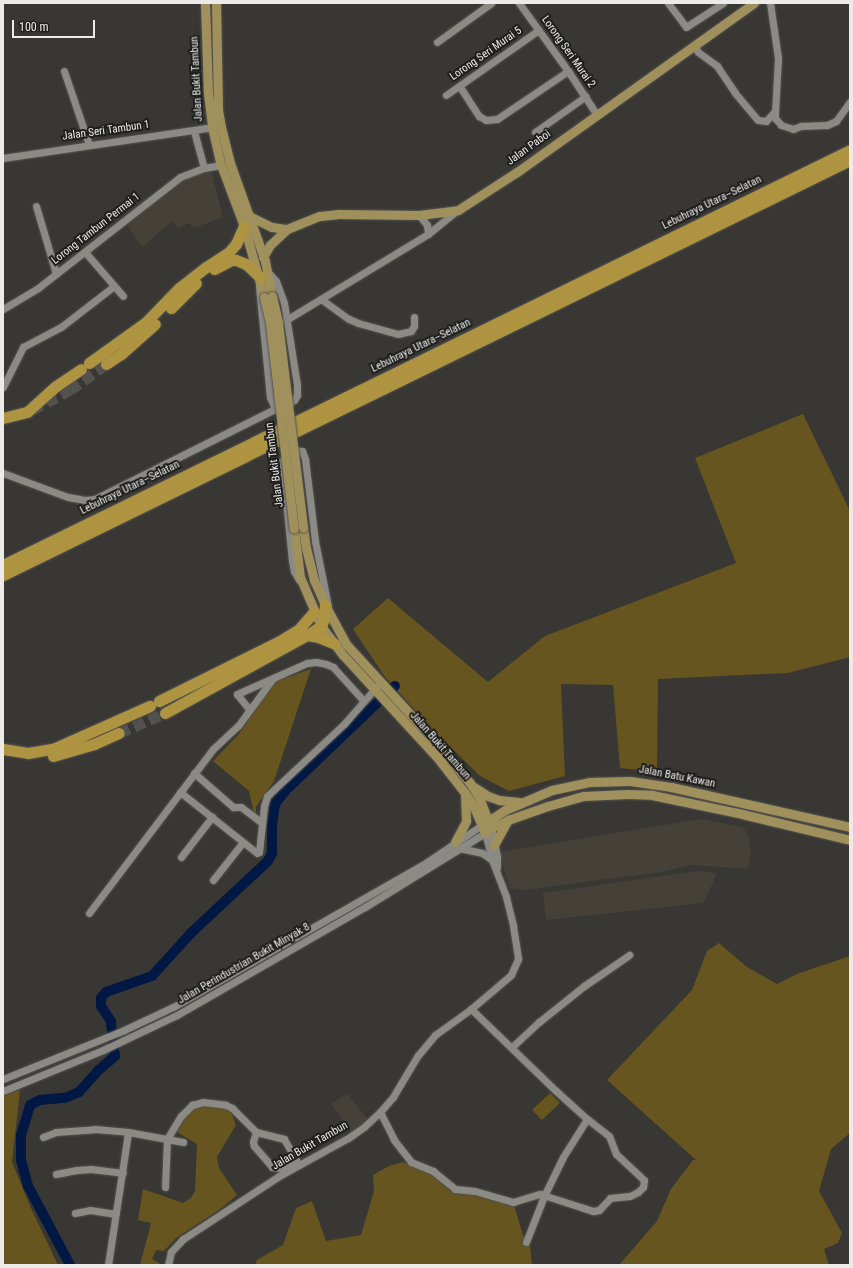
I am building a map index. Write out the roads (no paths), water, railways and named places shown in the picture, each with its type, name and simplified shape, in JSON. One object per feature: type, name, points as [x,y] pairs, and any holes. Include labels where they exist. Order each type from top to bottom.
[{"type":"highway","name":"Lebuhraya Utara–Selatan","points":[[3,565],[850,150]]},
{"type":"highway","name":"Lebuhraya Utara–Selatan","points":[[3,575],[850,160]]},
{"type":"highway","points":[[3,418],[27,412],[56,386],[146,322],[179,288],[206,267],[229,252],[236,244],[244,226]]},
{"type":"highway","points":[[106,364],[137,340],[210,271],[232,260],[236,260],[263,274]]},
{"type":"highway","points":[[3,583],[63,546]]},
{"type":"highway","points":[[165,713],[307,636],[321,626],[327,610]]},
{"type":"highway","points":[[3,749],[28,753],[55,748],[155,703],[280,641],[299,629],[314,612]]},
{"type":"highway","points":[[307,636],[318,637],[335,644]]},
{"type":"highway","points":[[3,756],[20,759],[52,757],[94,744],[119,733]]},
{"type":"main road","name":"Jalan Bukit Tambun","points":[[211,4],[208,92],[212,127],[221,165],[263,274],[268,296],[270,323],[298,528],[299,571],[306,592],[321,626],[335,644],[379,688],[395,698],[446,753],[470,784],[479,797],[486,827]]},
{"type":"main road","name":"Jalan Bukit Tambun","points":[[211,4],[218,110],[230,163],[263,257],[263,274]]},
{"type":"main road","name":"Jalan Paboi","points":[[263,257],[270,245],[287,229],[320,216],[339,214],[419,215],[458,210],[506,179],[694,46],[750,4]]},
{"type":"main road","points":[[249,216],[272,227],[287,229]]},
{"type":"main road","name":"Jalan Bukit Tambun","points":[[298,528],[310,568],[327,610],[346,644],[379,688],[388,705],[436,756],[465,793],[486,827]]},
{"type":"main road","name":"Jalan Batu Kawan","points":[[486,827],[522,802],[568,786],[590,782],[630,781],[678,788],[850,827]]},
{"type":"main road","points":[[470,784],[488,796],[499,800],[522,802]]},
{"type":"main road","points":[[457,845],[466,821],[465,793]]},
{"type":"main road","name":"Jalan Batu Kawan","points":[[486,827],[536,809],[580,797],[628,794],[652,796],[742,814],[850,840]]},
{"type":"main road","points":[[494,845],[508,820]]},
{"type":"street","points":[[437,42],[491,3]]},
{"type":"street","name":"Lorong Seri Murai 2","points":[[519,3],[586,96],[596,115]]},
{"type":"street","points":[[668,3],[686,27],[724,3]]},
{"type":"street","points":[[770,3],[778,58],[775,111],[776,118],[781,125],[793,130],[801,126],[827,125],[836,121],[850,102]]},
{"type":"street","name":"Lorong Seri Murai 5","points":[[446,95],[460,87],[539,30]]},
{"type":"street","points":[[694,46],[698,52],[717,66],[735,93],[758,120],[766,121],[775,111]]},
{"type":"street","points":[[64,71],[89,144]]},
{"type":"street","points":[[460,87],[479,116],[486,120],[497,118],[568,71]]},
{"type":"street","points":[[535,132],[586,96]]},
{"type":"street","name":"Jalan Seri Tambun 1","points":[[3,158],[89,144],[194,131],[212,127]]},
{"type":"street","points":[[194,131],[204,168]]},
{"type":"street","name":"Lorong Tambun Permai 1","points":[[3,309],[38,288],[180,177],[204,168],[221,165]]},
{"type":"street","points":[[36,206],[56,274]]},
{"type":"street","points":[[286,320],[428,234],[458,210]]},
{"type":"street","points":[[419,215],[427,225],[428,234]]},
{"type":"street","points":[[85,252],[123,296]]},
{"type":"street","points":[[3,473],[68,497],[85,500],[95,499],[294,400],[297,395],[297,385],[284,303],[276,280],[263,274],[259,296],[270,397],[274,409]]},
{"type":"street","points":[[3,387],[24,347],[61,327],[114,286]]},
{"type":"street","points":[[321,299],[349,319],[370,327],[398,334],[411,331],[414,326],[414,317]]},
{"type":"street","points":[[306,592],[293,567],[282,460],[286,451],[294,450],[302,452],[305,459],[315,541],[327,610]]},
{"type":"street","points":[[249,709],[237,694],[307,663],[326,664],[332,667],[363,700]]},
{"type":"street","points":[[90,913],[194,773],[213,749],[238,726],[273,678]]},
{"type":"street","points":[[180,792],[257,853],[259,852],[264,806],[267,796],[355,713],[363,700],[379,688]]},
{"type":"street","points":[[194,773],[233,807],[241,807],[262,823]]},
{"type":"street","points":[[181,857],[212,817]]},
{"type":"street","name":"Jalan Perindustrian Bukit Minyak 8","points":[[3,1079],[124,1030],[175,1006],[486,827]]},
{"type":"street","name":"Jalan Bukit Tambun","points":[[486,827],[494,845],[497,857],[497,869]]},
{"type":"street","name":"Jalan Bukit Tambun","points":[[168,1265],[171,1252],[177,1243],[298,1164],[348,1138],[380,1112],[393,1097],[427,1044],[438,1033],[471,1009],[510,975],[518,959],[513,926],[497,869],[492,860],[486,827]]},
{"type":"street","points":[[214,880],[243,842]]},
{"type":"street","points":[[457,845],[482,853],[492,860]]},
{"type":"street","name":"Jalan Perindustrian Bukit Minyak 8","points":[[3,1092],[103,1050],[191,1008],[430,868],[457,845]]},
{"type":"street","points":[[512,1047],[539,1022],[584,986],[629,955]]},
{"type":"street","points":[[380,1112],[394,1140],[411,1162],[433,1171],[455,1189],[476,1191],[513,1202],[540,1194],[593,1211],[599,1210],[610,1198],[632,1196],[643,1186],[644,1182],[642,1176],[623,1162],[616,1154],[609,1136],[587,1119],[471,1009]]},
{"type":"street","points":[[165,1187],[167,1139],[181,1116],[192,1105],[203,1102],[226,1105],[232,1108],[256,1132],[284,1139],[298,1164],[282,1168],[272,1167],[254,1146],[253,1142],[256,1132]]},
{"type":"street","points":[[526,1242],[544,1196],[563,1157],[587,1119]]},
{"type":"street","points":[[43,1137],[56,1132],[95,1129],[128,1132],[183,1142]]},
{"type":"street","points":[[108,1265],[128,1132]]},
{"type":"street","points":[[56,1174],[91,1169],[123,1173]]},
{"type":"street","points":[[75,1213],[90,1210],[116,1214]]},
{"type":"waterway","points":[[70,1265],[28,1186],[21,1159],[21,1135],[30,1105],[40,1100],[65,1098],[79,1092],[100,1069],[115,1056],[111,1021],[101,1006],[101,998],[106,992],[152,976],[191,933],[268,861],[272,853],[272,825],[275,804],[285,791],[395,686]]},
{"type":"tunnel","points":[[32,410],[70,390],[106,364]]},
{"type":"tunnel","points":[[119,733],[165,713]]}]
